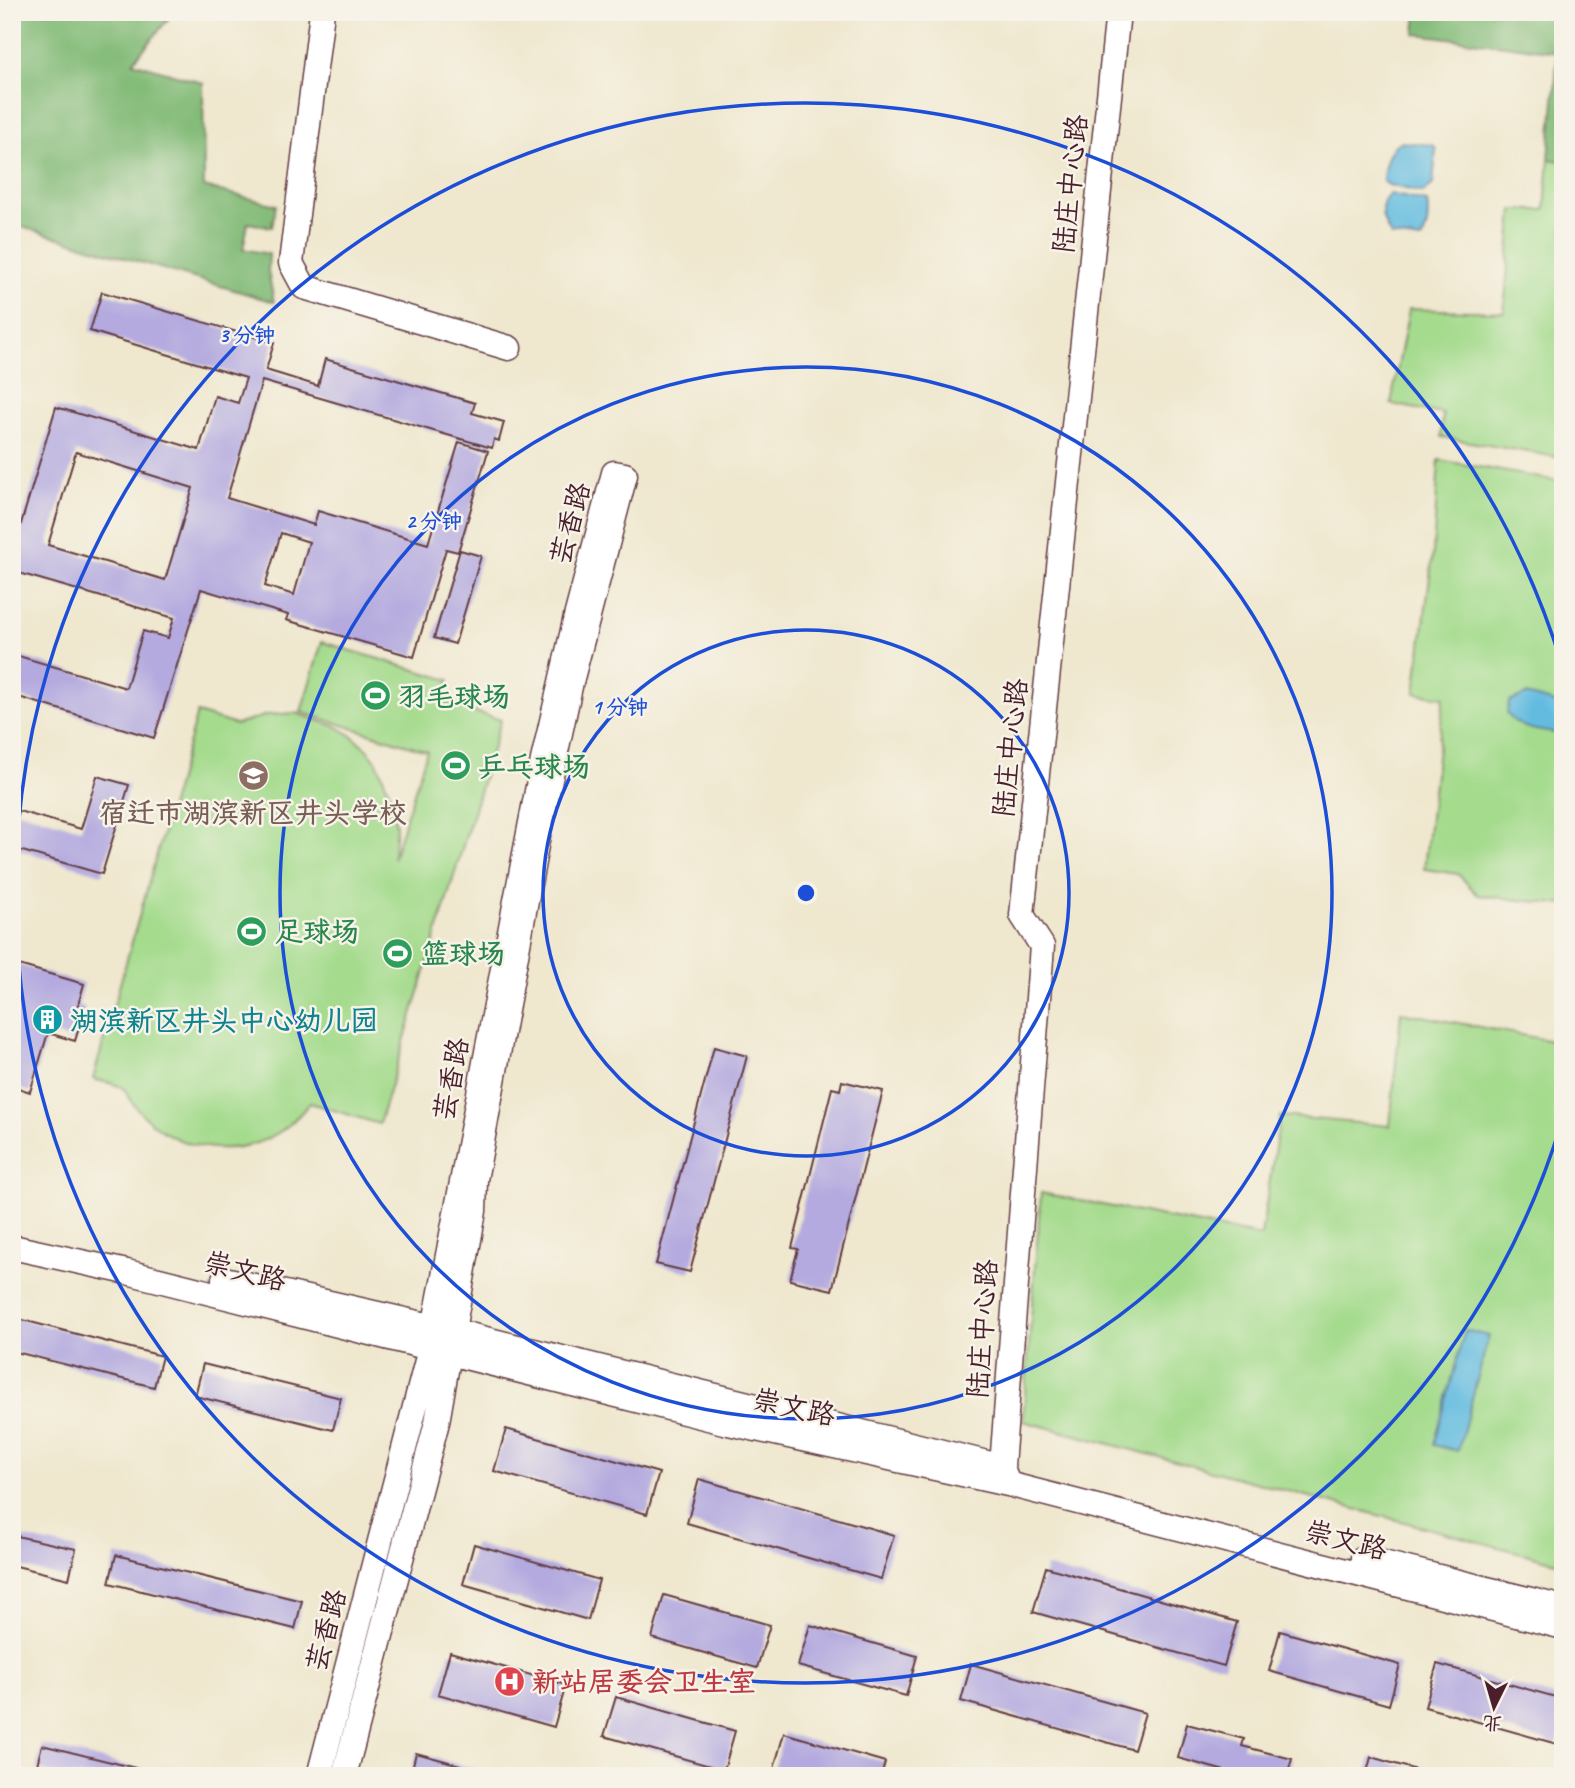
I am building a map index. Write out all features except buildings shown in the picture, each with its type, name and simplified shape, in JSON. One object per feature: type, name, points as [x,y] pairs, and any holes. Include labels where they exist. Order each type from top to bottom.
[{"type":"street","points":[[322,12],[291,263],[304,287],[509,348]]},
{"type":"street","name":"陆庄中心路","points":[[1005,1475],[1042,946],[1022,915],[1118,12]]},
{"type":"street","name":"芸香路","points":[[319,1776],[441,1340],[474,1211],[475,1180],[537,840],[571,682],[625,475],[614,474],[576,617],[543,760],[441,1340],[437,1422],[344,1776]]},
{"type":"street","name":"崇文路","points":[[12,1231],[441,1340],[732,1423],[1005,1475],[1563,1608]]},
{"type":"street","name":"崇文路","points":[[12,1247],[441,1340]]},
{"type":"street","name":"崇文路","points":[[1005,1475],[1563,1627]]},
{"type":"green space","points":[[12,12],[174,12],[133,62],[203,83],[204,187],[276,205],[272,227],[248,223],[243,249],[269,254],[268,271],[274,302],[12,224]]},
{"type":"green space","points":[[1417,12],[1563,12],[1563,161],[1549,159],[1558,52],[1415,34]]},
{"type":"green space","points":[[1549,159],[1563,161],[1563,458],[1441,437],[1443,414],[1391,404],[1409,309],[1504,312],[1513,210],[1545,210]]},
{"type":"green space","points":[[1439,460],[1563,482],[1563,905],[1478,895],[1458,874],[1424,869],[1444,697],[1415,693],[1433,553]]},
{"type":"green space","points":[[322,642],[449,680],[442,702],[501,720],[379,1124],[310,1103],[283,1130],[264,1140],[234,1148],[203,1147],[173,1137],[160,1129],[139,1110],[121,1087],[93,1079],[197,713],[236,725],[267,715],[295,713],[335,726],[351,735],[377,762],[390,794],[396,826],[393,859],[427,751],[301,712]]},
{"type":"green space","points":[[1401,1012],[1563,1043],[1563,1564],[1023,1421],[1041,1193],[1261,1236],[1280,1116],[1390,1126]]},
{"type":"water","points":[[1400,142],[1433,145],[1436,149],[1433,184],[1423,193],[1383,182],[1389,153]]},
{"type":"water","points":[[1390,194],[1427,202],[1427,221],[1421,240],[1391,236],[1383,220],[1382,209]]},
{"type":"water","points":[[1526,695],[1563,705],[1563,734],[1524,727],[1512,719],[1507,713],[1509,702]]},
{"type":"water","points":[[1465,1330],[1489,1336],[1458,1451],[1434,1445]]},
{"type":"place","name":"羽毛球场","points":[[375,696]]},
{"type":"place","name":"乒乓球场","points":[[455,766]]},
{"type":"place","name":"宿迁市湖滨新区井头学校","points":[[253,775]]},
{"type":"place","name":"足球场","points":[[252,931]]},
{"type":"place","name":"篮球场","points":[[398,953]]},
{"type":"place","name":"湖滨新区井头中心幼儿园","points":[[47,1020]]},
{"type":"place","name":"新站居委会卫生室","points":[[509,1681]]}]
